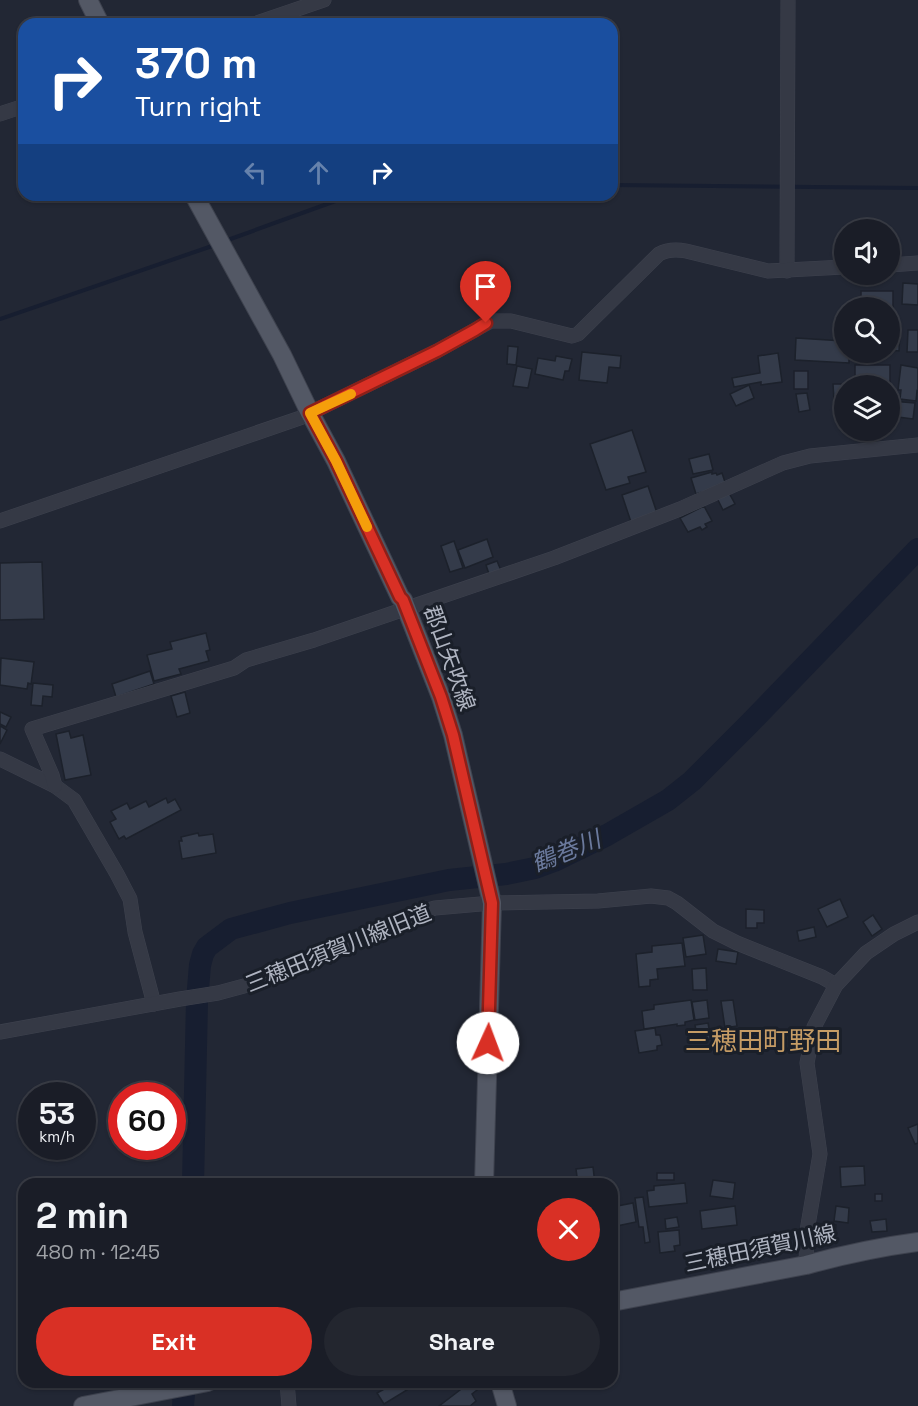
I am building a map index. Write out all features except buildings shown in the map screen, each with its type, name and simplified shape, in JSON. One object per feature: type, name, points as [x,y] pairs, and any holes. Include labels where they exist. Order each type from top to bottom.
[{"type":"main road","points":[[88,0],[97,18]]},
{"type":"main road","name":"郡山矢吹線","points":[[197,201],[282,355],[336,461],[406,609],[441,697],[453,735],[492,903],[484,1178]]},
{"type":"main road","name":"三穂田須賀川線","points":[[618,1301],[918,1242]]},
{"type":"main road","points":[[83,1406],[177,1388]]},
{"type":"main road","points":[[502,1388],[507,1406]]},
{"type":"street","points":[[272,18],[324,0]]},
{"type":"street","points":[[787,271],[788,0]]},
{"type":"street","points":[[0,114],[18,108]]},
{"type":"street","points":[[0,521],[310,413],[437,351],[491,321],[511,321],[572,336],[578,334],[659,254],[665,251],[677,249],[768,271],[834,268]]},
{"type":"street","points":[[900,264],[918,263]]},
{"type":"street","points":[[55,786],[32,729],[234,668],[246,660],[314,640],[554,558],[661,517],[783,463],[810,456],[918,445]]},
{"type":"street","points":[[0,759],[55,786],[74,800],[130,899],[135,932],[154,1004]]},
{"type":"street","name":"三穂田須賀川線旧道","points":[[0,1032],[218,993],[266,980],[402,918],[435,908],[492,903],[598,901],[651,896],[668,898],[713,931],[836,985]]},
{"type":"street","points":[[806,1264],[807,1231],[820,1154],[807,1063],[814,1027],[836,985],[866,953],[894,934],[918,922]]},
{"type":"street","points":[[288,1388],[289,1406]]},
{"type":"waterway","points":[[618,185],[918,188]]},
{"type":"waterway","points":[[225,241],[335,201]]},
{"type":"waterway","points":[[0,319],[215,245]]},
{"type":"waterway","name":"鶴巻川","points":[[193,1178],[197,1001],[200,965],[207,947],[231,929],[290,913],[449,880],[506,874],[535,868],[607,835],[668,800],[692,781],[918,549]]},
{"type":"waterway","name":"鶴巻川","points":[[183,1406],[184,1388]]},
{"type":"slow traffic","points":[[351,394],[310,413],[367,527]]},
{"type":"district","name":"三穂田町野田","points":[[763,1041]]},
{"type":"route","points":[[486,323],[437,351],[310,413],[336,461],[403,600],[441,697],[453,735],[492,903],[488,1043]]}]
